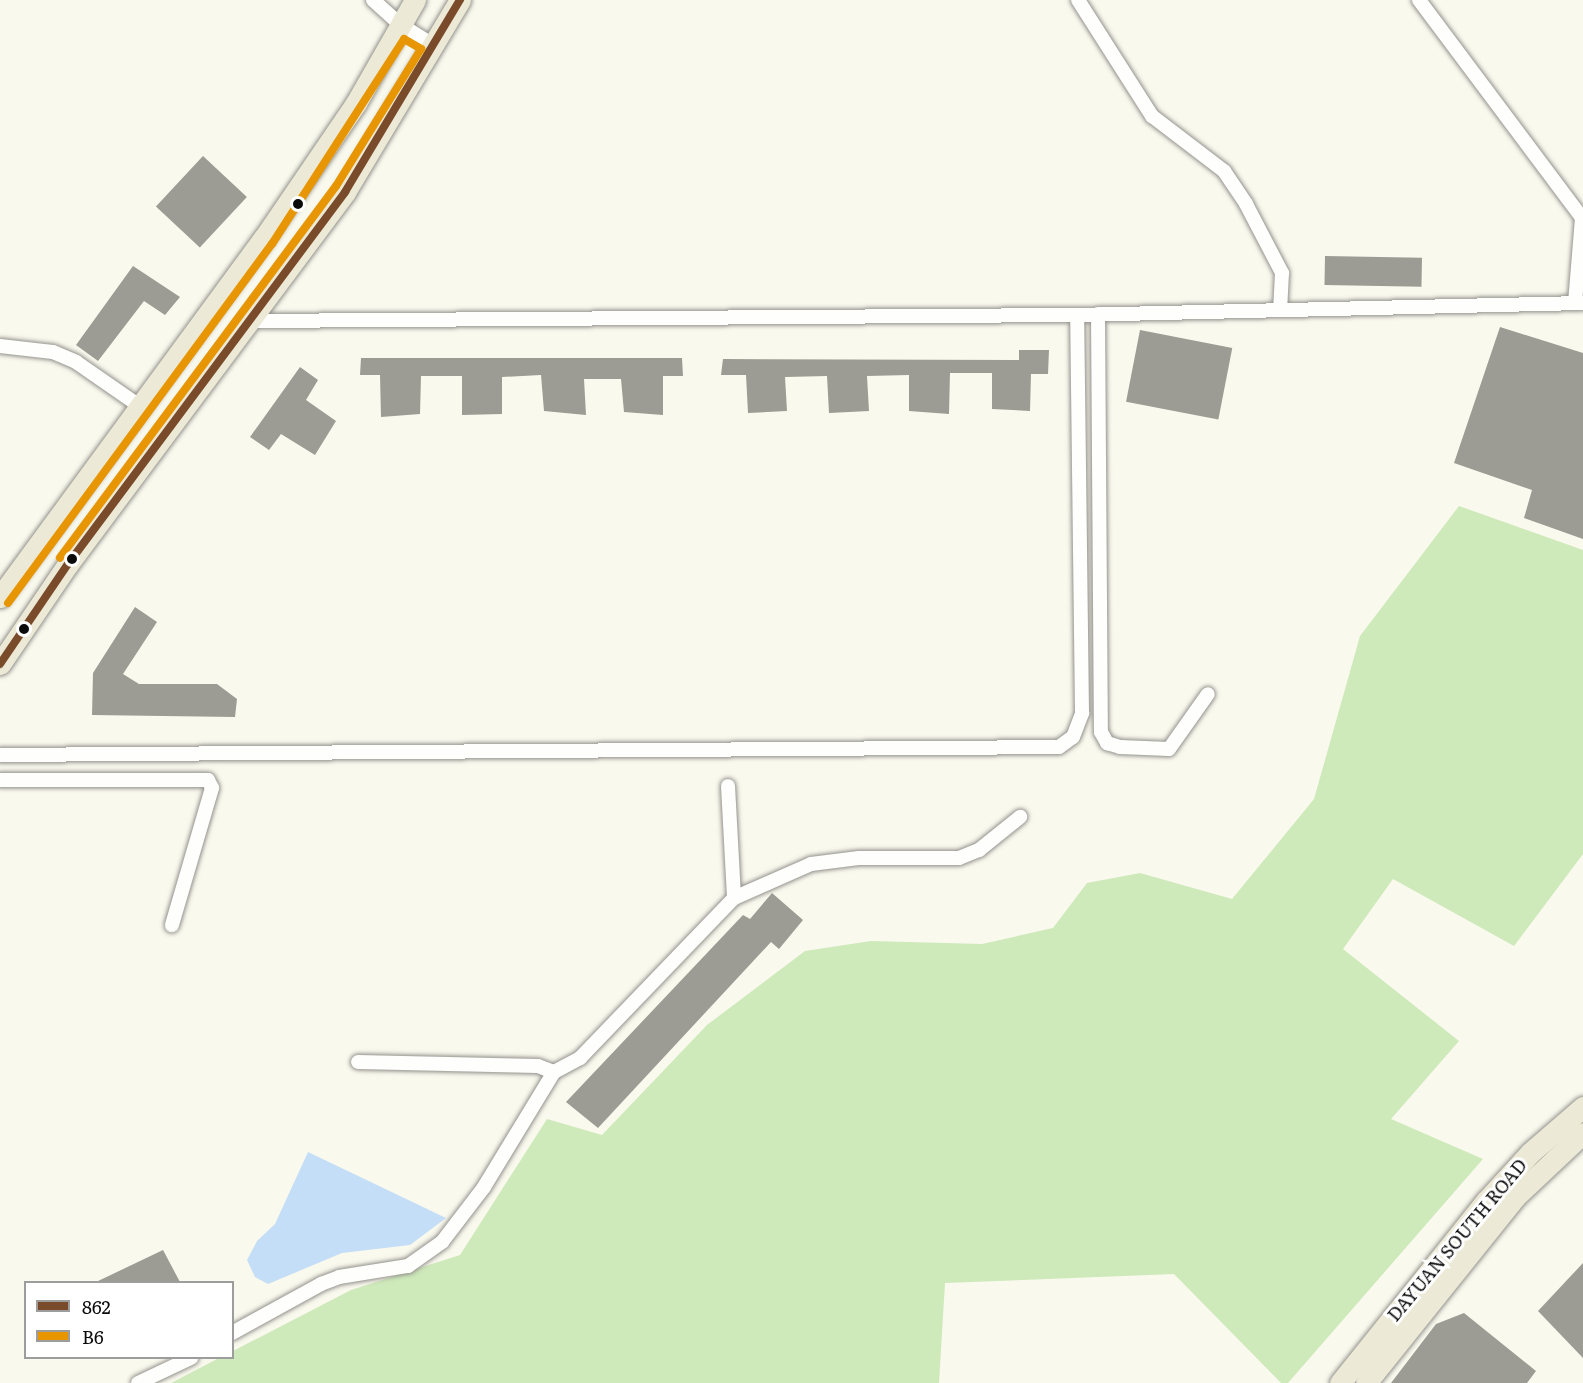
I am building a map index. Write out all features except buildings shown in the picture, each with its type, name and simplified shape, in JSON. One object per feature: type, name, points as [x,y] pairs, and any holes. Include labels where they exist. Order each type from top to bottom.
[{"type":"main road","points":[[0,597],[141,407],[318,160],[415,0]]},
{"type":"main road","points":[[0,664],[68,564],[252,321],[356,176],[435,46],[460,0]]},
{"type":"main road","name":"DAYUAN SOUTH ROAD","points":[[1340,1383],[1493,1192],[1583,1107]]},
{"type":"main road","name":"DAYUAN SOUTH ROAD","points":[[1366,1383],[1515,1197],[1583,1133]]},
{"type":"street","points":[[373,0],[401,25],[435,46]]},
{"type":"street","points":[[1078,0],[1152,116],[1224,171],[1246,204],[1282,273],[1280,309]]},
{"type":"street","points":[[252,321],[1077,315],[1579,303],[1582,218],[1419,0]]},
{"type":"street","points":[[1098,314],[1101,732],[1107,743],[1120,747],[1169,749],[1208,694]]},
{"type":"street","points":[[0,755],[1059,747],[1073,736],[1082,713],[1077,315]]},
{"type":"street","points":[[0,346],[54,352],[76,362],[141,407]]},
{"type":"street","points":[[0,780],[208,780],[212,788],[172,925]]},
{"type":"street","points":[[728,786],[734,898]]},
{"type":"street","points":[[234,1332],[330,1280],[408,1266],[442,1242],[484,1187],[554,1072],[579,1058],[734,898],[811,864],[859,858],[959,858],[979,850],[1020,817]]},
{"type":"street","points":[[358,1062],[538,1066],[554,1072]]},
{"type":"street","points":[[138,1383],[189,1359]]},
{"type":"green space","points":[[1459,506],[1583,550],[1583,854],[1514,946],[1393,879],[1343,949],[1459,1041],[1391,1119],[1483,1159],[1288,1383],[1281,1383],[1174,1274],[945,1283],[939,1383],[171,1383],[217,1359],[234,1359],[234,1350],[351,1290],[460,1255],[547,1119],[602,1135],[707,1025],[805,951],[871,941],[982,944],[1053,928],[1087,883],[1140,873],[1232,899],[1314,799],[1360,636]]},
{"type":"water","points":[[308,1152],[446,1218],[410,1245],[342,1253],[268,1284],[255,1277],[247,1260],[257,1241],[275,1224]]},
{"type":"transit line","name":"862","points":[[0,664],[68,564],[345,192],[460,0]]},
{"type":"transit line","name":"B6","points":[[8,603],[272,244],[404,39],[421,49],[336,186],[60,558]]}]
